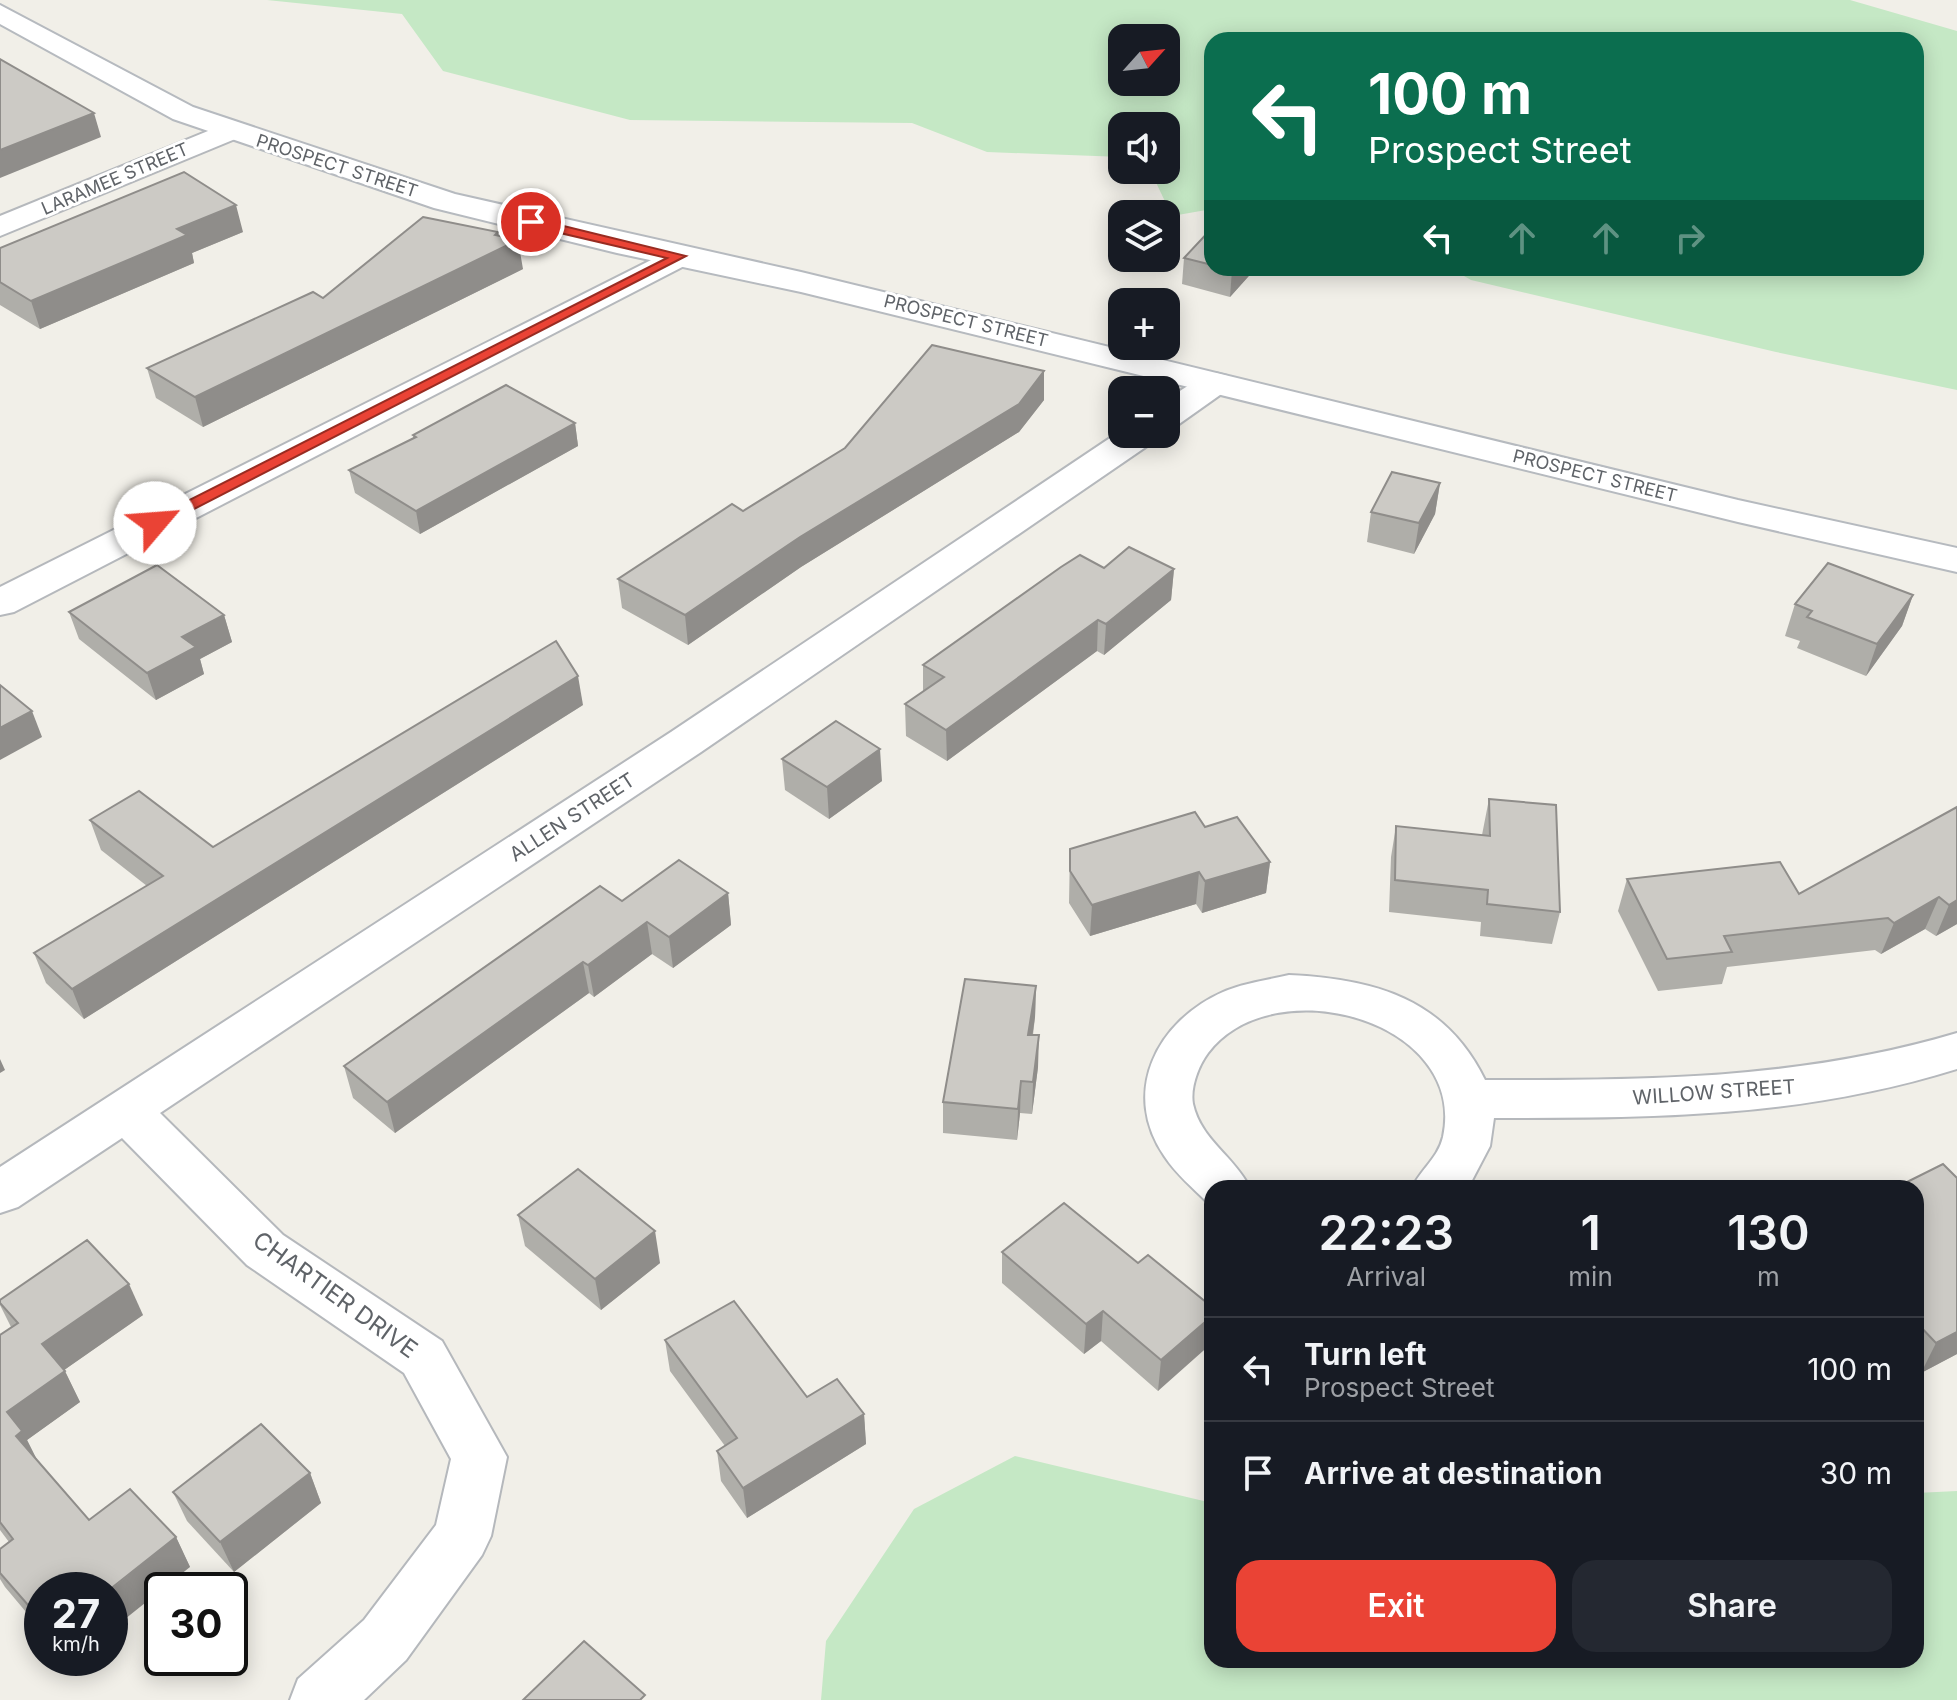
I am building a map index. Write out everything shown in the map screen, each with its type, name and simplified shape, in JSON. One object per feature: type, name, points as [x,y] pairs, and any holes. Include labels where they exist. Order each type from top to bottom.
[{"type":"street","name":"PROSPECT STREET","points":[[0,13],[171,107],[230,131],[445,201],[816,285],[1738,511],[1957,560]]},
{"type":"street","name":"LARAMEE STREET","points":[[0,227],[230,131]]},
{"type":"street","points":[[0,603],[679,256]]},
{"type":"street","points":[[1180,407],[1215,383]]},
{"type":"street","name":"ALLEN STREET","points":[[0,1193],[686,742],[1119,448]]},
{"type":"street","points":[[1217,1180],[1185,1147],[1169,1103],[1170,1080],[1182,1049],[1204,1022],[1248,999],[1274,993],[1330,992],[1384,1007],[1430,1037],[1448,1056],[1467,1099],[1470,1122],[1467,1145],[1444,1180]]},
{"type":"street","name":"WILLOW STREET","points":[[1467,1099],[1675,1097],[1766,1092],[1853,1079],[1957,1051]]},
{"type":"street","name":"CHARTIER DRIVE","points":[[126,1110],[265,1250],[423,1357],[479,1457],[462,1536],[385,1640],[320,1700]]},
{"type":"green space","points":[[267,0],[1850,0],[1957,31],[1957,390],[1776,352],[1464,276],[1924,276],[1924,32],[1204,32],[1204,210],[1180,215],[1180,200],[1164,200],[1157,184],[1180,184],[1180,112],[1108,112],[1108,156],[987,152],[912,123],[630,120],[443,71],[402,14]]},
{"type":"green space","points":[[1015,1456],[1204,1501],[1204,1668],[1924,1668],[1924,1493],[1957,1491],[1957,1700],[821,1700],[826,1641],[914,1509]]},
{"type":"building","points":[[0,59],[94,113],[0,150]]},
{"type":"building","points":[[184,172],[236,205],[177,229],[187,235],[31,301],[0,282],[0,248]]},
{"type":"building","points":[[423,217],[498,232],[495,235],[518,240],[195,397],[147,368],[313,292],[323,298]]},
{"type":"building","points":[[1204,237],[1204,263],[1184,258]]},
{"type":"building","points":[[932,345],[1044,371],[1019,404],[800,537],[685,615],[618,579],[732,504],[743,511],[845,448]]},
{"type":"building","points":[[506,385],[575,423],[416,511],[349,470],[416,437],[413,435]]},
{"type":"building","points":[[1392,472],[1440,483],[1419,523],[1371,512]]},
{"type":"building","points":[[1129,547],[1174,569],[1106,624],[1098,620],[946,730],[905,704],[944,677],[923,665],[1061,567],[1080,555],[1104,568]]},
{"type":"building","points":[[1828,563],[1913,595],[1877,644],[1807,617],[1812,611],[1795,604]]},
{"type":"building","points":[[157,565],[224,615],[182,637],[196,647],[147,673],[69,612]]},
{"type":"building","points":[[556,641],[578,676],[72,989],[34,953],[163,876],[90,820],[139,791],[213,847]]},
{"type":"building","points":[[0,685],[32,711],[0,728]]},
{"type":"building","points":[[836,721],[880,749],[827,787],[782,759]]},
{"type":"building","points":[[1489,799],[1556,805],[1560,912],[1487,904],[1488,890],[1395,880],[1396,826],[1490,836]]},
{"type":"building","points":[[1957,807],[1957,900],[1949,905],[1939,897],[1894,923],[1888,918],[1724,936],[1732,952],[1667,959],[1627,879],[1780,862],[1799,894]]},
{"type":"building","points":[[1195,812],[1205,827],[1237,817],[1270,862],[1205,881],[1199,872],[1092,905],[1070,871],[1070,849]]},
{"type":"building","points":[[679,860],[728,893],[669,937],[647,922],[588,965],[583,962],[387,1102],[344,1066],[600,886],[622,901]]},
{"type":"building","points":[[965,979],[1036,986],[1028,1035],[1039,1035],[1033,1082],[1021,1081],[1018,1109],[943,1102]]},
{"type":"building","points":[[1943,1164],[1957,1178],[1957,1332],[1936,1343],[1924,1330],[1924,1180],[1911,1180]]},
{"type":"building","points":[[578,1169],[655,1231],[595,1279],[518,1215]]},
{"type":"building","points":[[1064,1203],[1138,1263],[1148,1255],[1204,1300],[1204,1323],[1161,1360],[1103,1311],[1086,1324],[1002,1252]]},
{"type":"building","points":[[87,1240],[129,1284],[42,1344],[65,1371],[7,1412],[22,1431],[16,1436],[89,1520],[130,1489],[176,1537],[128,1575],[128,1572],[24,1572],[24,1600],[0,1573],[0,1549],[13,1539],[0,1522],[0,1335],[18,1323],[0,1300]]},
{"type":"building","points":[[734,1301],[807,1397],[837,1379],[864,1414],[743,1488],[717,1451],[737,1438],[665,1340]]},
{"type":"building","points":[[261,1424],[310,1473],[220,1542],[173,1492]]},
{"type":"building","points":[[584,1641],[645,1695],[640,1700],[523,1700]]},
{"type":"route","points":[[155,523],[679,256],[531,222]]}]
